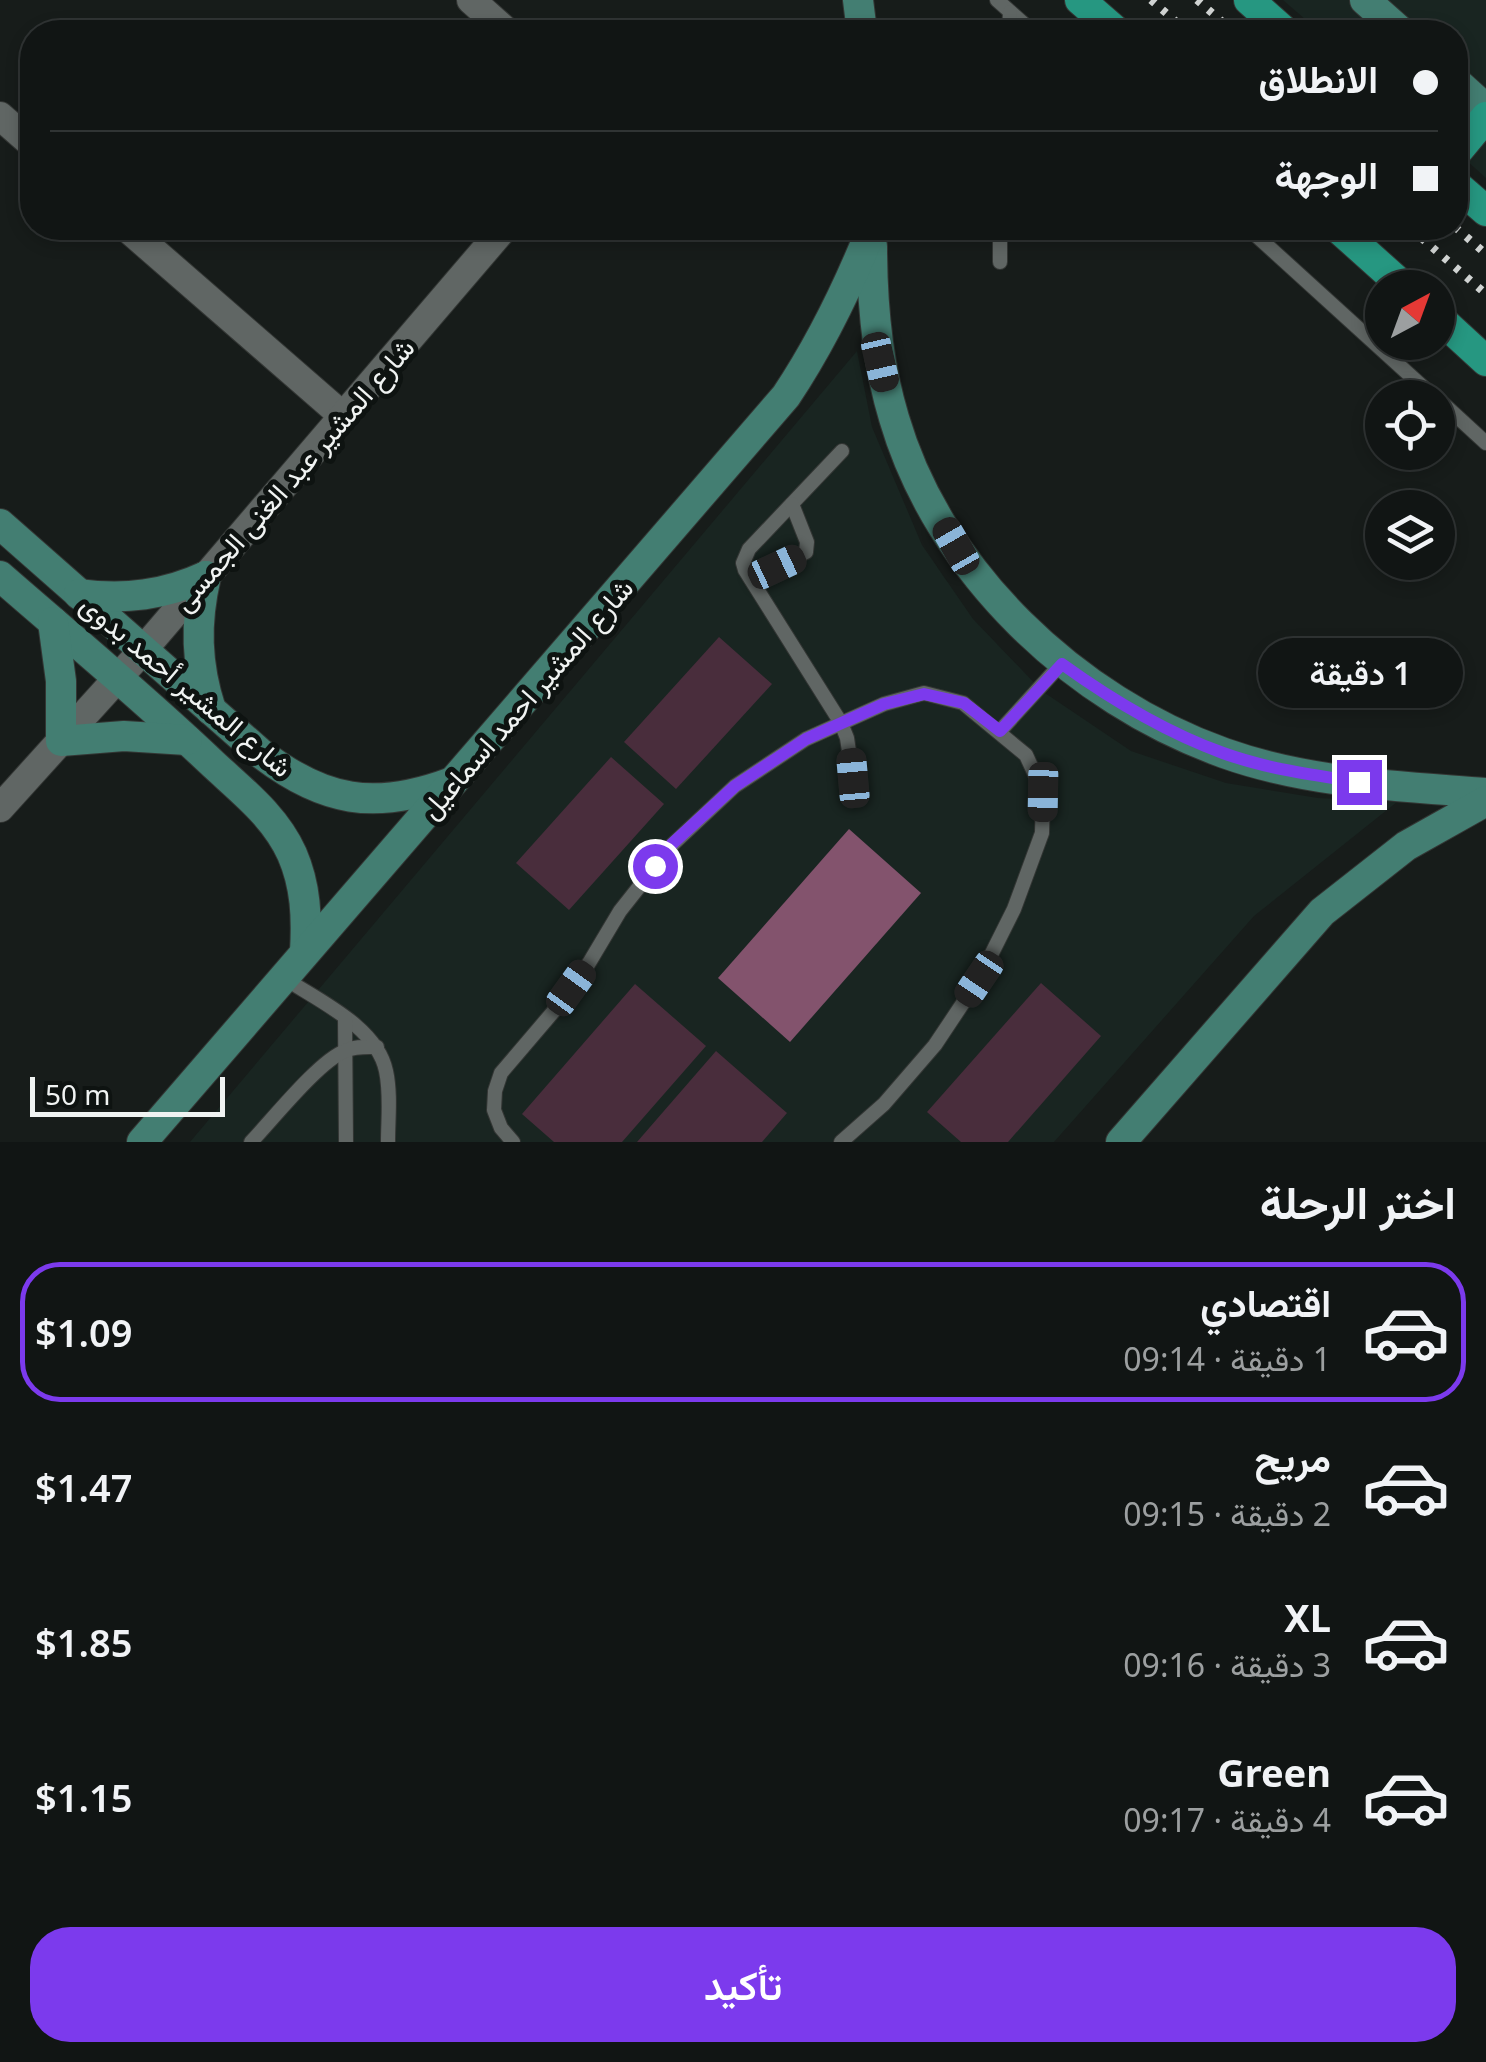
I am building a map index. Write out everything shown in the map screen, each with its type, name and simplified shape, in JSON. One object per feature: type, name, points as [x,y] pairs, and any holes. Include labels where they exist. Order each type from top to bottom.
[{"type":"main road","points":[[1080,0],[1103,20]]},
{"type":"main road","points":[[1248,0],[1270,20]]},
{"type":"main road","points":[[1365,0],[1388,20]]},
{"type":"main road","points":[[1468,138],[1486,117]]},
{"type":"main road","name":"شارع المشير احمد اسماعيل","points":[[142,1142],[751,438],[794,383],[833,319],[867,240]]},
{"type":"main road","points":[[872,240],[872,288],[880,362],[894,420],[920,486],[956,546],[998,601],[1062,664],[1161,727],[1224,754],[1291,772],[1409,788],[1486,793]]},
{"type":"main road","points":[[1352,240],[1386,270]]},
{"type":"main road","points":[[833,319],[844,312],[856,312],[868,317],[875,326]]},
{"type":"main road","points":[[1455,332],[1486,360]]},
{"type":"main road","name":"شارع المشير أحمد بدوى","points":[[0,524],[287,774],[318,789],[352,798],[388,799],[422,794],[454,781]]},
{"type":"main road","name":"شارع المشير أحمد بدوى","points":[[0,576],[187,740],[276,826],[292,855],[302,886],[307,919],[305,952]]},
{"type":"main road","points":[[79,594],[101,597],[166,592],[206,576]]},
{"type":"main road","points":[[206,576],[199,609],[198,644],[202,678],[212,710]]},
{"type":"main road","points":[[52,622],[61,681],[60,742],[124,736],[187,740]]},
{"type":"main road","points":[[1406,846],[1420,815],[1418,800],[1409,788]]},
{"type":"main road","points":[[1121,1142],[1322,912],[1406,846],[1486,801]]},
{"type":"street","points":[[470,0],[493,20]]},
{"type":"street","points":[[0,116],[20,134]]},
{"type":"street","points":[[141,240],[344,416]]},
{"type":"street","name":"شارع المشير عبد الغنى الجمسى","points":[[0,808],[142,650],[494,240]]},
{"type":"lane","points":[[996,0],[1019,20]]},
{"type":"lane","points":[[1010,12],[1010,20]]},
{"type":"lane","points":[[1000,240],[1000,262]]},
{"type":"lane","points":[[1261,240],[1416,380]]},
{"type":"lane","points":[[1455,415],[1486,444]]},
{"type":"lane","points":[[842,450],[745,556],[743,563],[841,723],[853,778]]},
{"type":"lane","points":[[751,579],[806,552],[807,542],[792,504]]},
{"type":"lane","points":[[1000,731],[1062,664]]},
{"type":"lane","points":[[513,1142],[494,1110],[494,1091],[500,1073],[553,1012],[589,963],[620,910],[672,844],[735,786],[806,739],[884,704],[924,694],[964,703],[1026,755],[1043,792],[1042,833],[1014,908],[979,979],[935,1045],[884,1104],[842,1142]]},
{"type":"lane","points":[[283,978],[363,1030],[377,1048],[386,1068],[388,1142]]},
{"type":"lane","points":[[345,1018],[346,1142]]},
{"type":"lane","points":[[252,1142],[328,1061],[346,1050],[377,1048]]},
{"type":"shaded area","points":[[1283,0],[1486,0],[1486,178],[1468,162],[1468,20],[1306,20]]},
{"type":"shaded area","points":[[857,351],[872,427],[922,545],[973,619],[1042,691],[1131,751],[1226,783],[1318,798],[1397,802],[1254,916],[1054,1142],[190,1142]]},
{"type":"shaded area","points":[[719,637],[772,684],[676,789],[624,742]]},
{"type":"shaded area","points":[[611,757],[664,804],[569,910],[516,863]]},
{"type":"shaded area","points":[[849,829],[921,893],[790,1042],[718,978]]},
{"type":"shaded area","points":[[1041,983],[1101,1036],[1008,1142],[961,1142],[927,1112]]},
{"type":"shaded area","points":[[635,984],[706,1046],[622,1142],[554,1142],[522,1114]]},
{"type":"shaded area","points":[[716,1051],[787,1113],[762,1142],[637,1142]]},
{"type":"railway","points":[[1151,0],[1174,20]]},
{"type":"railway","points":[[1197,0],[1220,20]]},
{"type":"railway","points":[[1468,238],[1486,254]]},
{"type":"railway","points":[[1424,240],[1486,294]]},
{"type":"route","points":[[655,866],[672,844],[735,786],[806,739],[884,704],[924,694],[964,703],[1000,731],[1062,664],[1161,727],[1224,754],[1291,772],[1359,782]]}]
